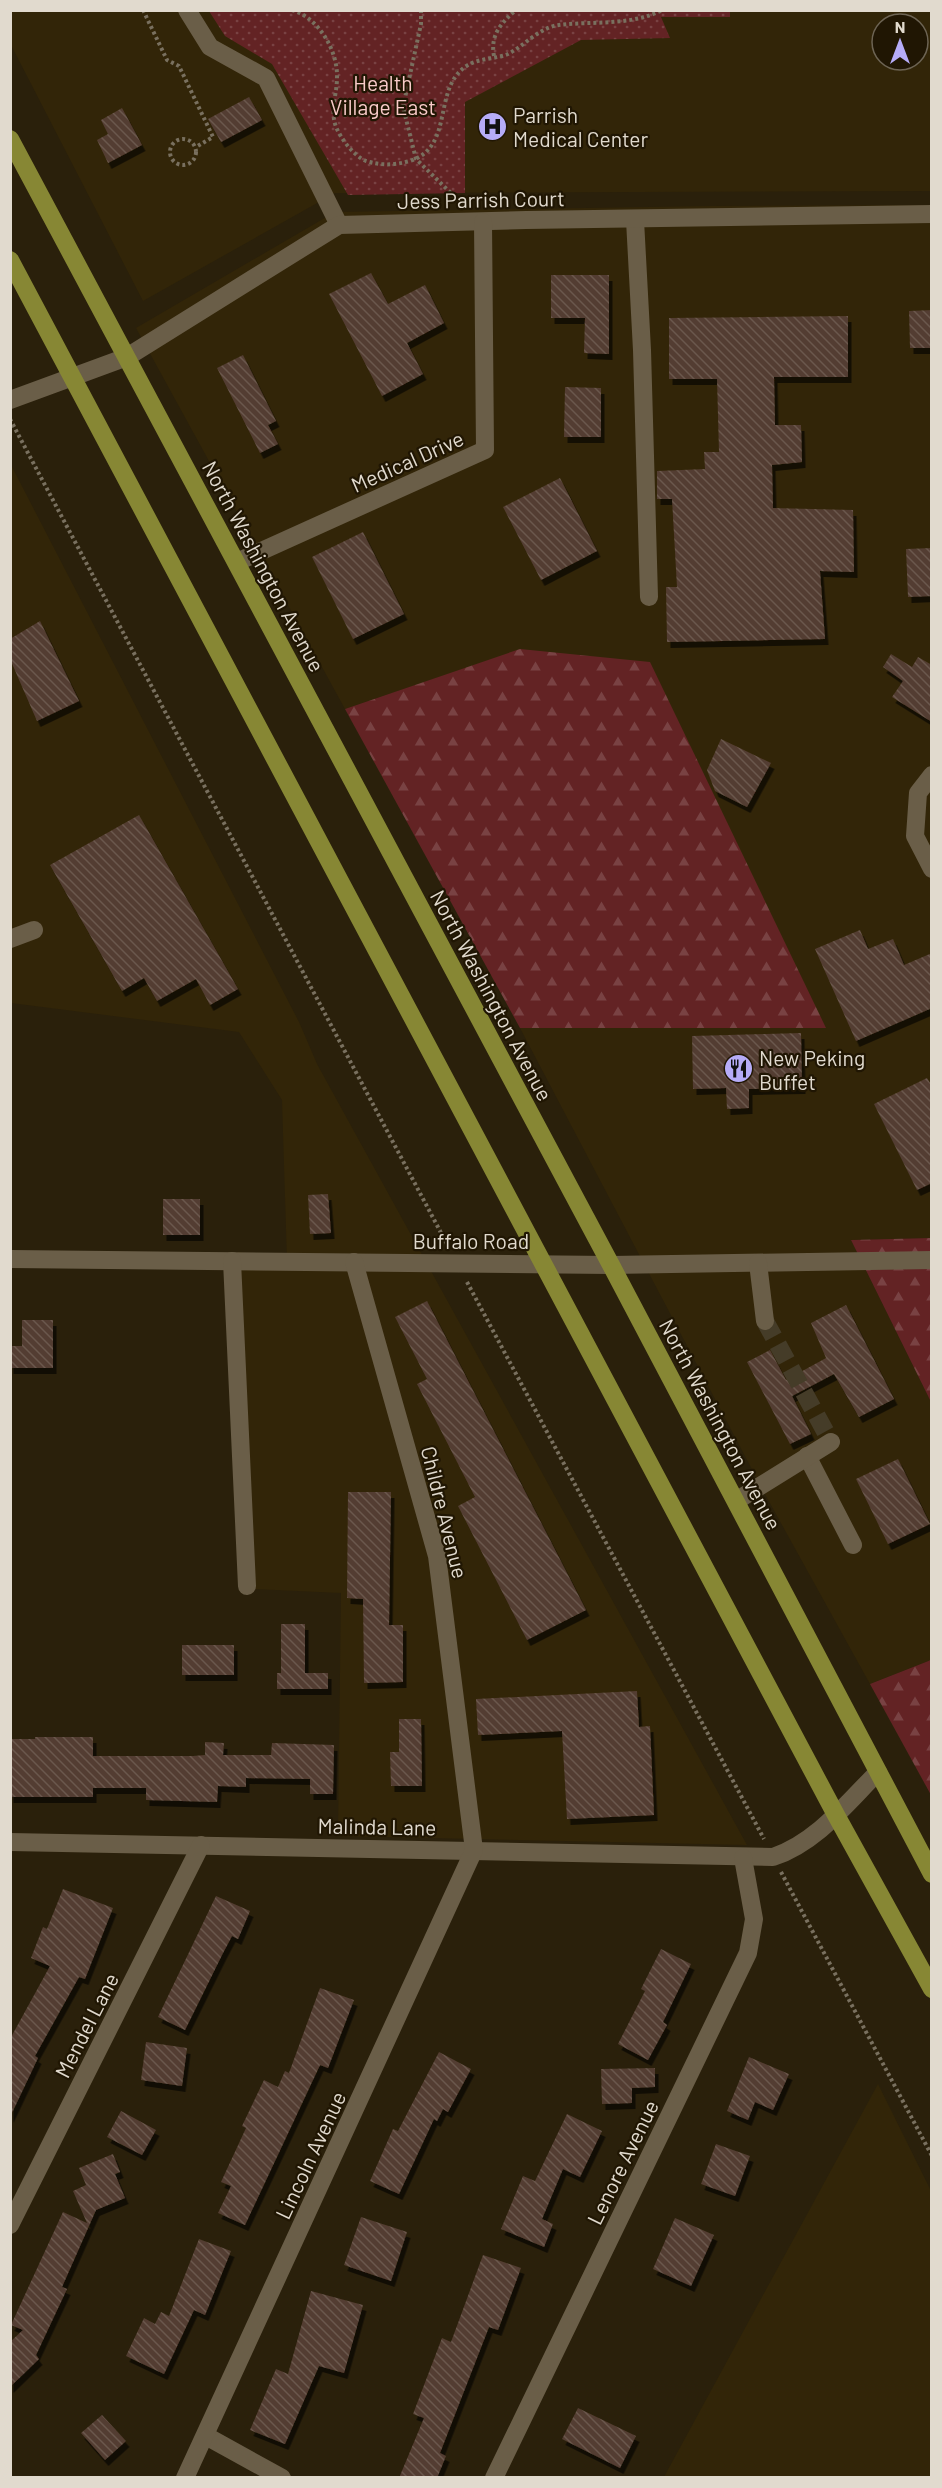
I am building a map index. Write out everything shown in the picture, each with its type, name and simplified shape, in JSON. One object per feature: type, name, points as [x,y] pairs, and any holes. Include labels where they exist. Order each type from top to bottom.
[{"type":"main road","name":"North Washington Avenue","points":[[10,139],[611,1265],[932,1874]]},
{"type":"main road","points":[[10,260],[836,1815],[932,1989]]},
{"type":"street","points":[[10,400],[127,357],[339,225],[266,78],[210,47],[187,10]]},
{"type":"street","name":"Jess Parrish Court","points":[[339,225],[932,214]]},
{"type":"street","points":[[635,219],[642,350],[649,597]]},
{"type":"street","name":"Medical Drive","points":[[237,562],[485,450],[483,222]]},
{"type":"street","points":[[932,775],[918,793],[915,836],[932,869]]},
{"type":"street","points":[[10,939],[34,930]]},
{"type":"street","name":"Buffalo Road","points":[[10,1259],[543,1262],[611,1265],[932,1260]]},
{"type":"street","points":[[232,1261],[247,1586]]},
{"type":"street","name":"Childre Avenue","points":[[354,1262],[437,1556],[474,1850]]},
{"type":"street","points":[[758,1263],[765,1321]]},
{"type":"street","points":[[736,1501],[831,1442]]},
{"type":"street","points":[[807,1456],[853,1545]]},
{"type":"street","points":[[773,1857],[794,1850],[836,1815],[878,1772]]},
{"type":"street","name":"Malinda Lane","points":[[10,1842],[773,1857]]},
{"type":"street","name":"Mendel Lane","points":[[10,2225],[201,1845]]},
{"type":"street","name":"Lincoln Avenue","points":[[185,2478],[474,1850]]},
{"type":"street","name":"Lenore Avenue","points":[[495,2478],[748,1953],[754,1919],[743,1858]]},
{"type":"street","points":[[206,2436],[282,2478]]},
{"type":"path","points":[[143,10],[167,60],[179,66],[213,137],[196,147]]},
{"type":"path","points":[[292,10],[318,28],[334,50],[338,77],[334,120],[346,144],[364,160],[393,166],[416,159],[428,152],[439,136],[447,99],[456,79],[467,65],[494,56],[506,55],[556,25],[625,20],[662,10]]},
{"type":"path","points":[[421,10],[422,24],[403,107],[416,159],[458,200],[483,201]]},
{"type":"path","points":[[494,56],[493,40],[498,29],[516,10]]},
{"type":"path","points":[[186,139],[196,147],[196,156],[187,164],[178,164],[171,154],[172,146],[178,140],[186,139]]},
{"type":"path","points":[[10,419],[932,2156]]},
{"type":"shaded area","name":"Parrish Medical Center","points":[[11,10],[931,11],[931,191],[335,193],[143,301],[11,45]]},
{"type":"shaded area","points":[[931,205],[931,1238],[851,1240],[931,1402],[931,1660],[870,1684],[766,1496],[520,1028],[825,1028],[520,650],[345,709],[136,328],[335,212]]},
{"type":"shaded area","points":[[10,463],[299,1022],[317,1064],[747,1845],[338,1836],[341,1593],[252,1589],[238,1252],[287,1261],[282,1100],[239,1032],[11,1003]]},
{"type":"shaded area","points":[[878,2084],[931,2191],[931,2477],[664,2477]]},
{"type":"green space","name":"Health Village East","points":[[209,11],[730,11],[730,17],[661,17],[670,38],[581,40],[465,102],[465,193],[348,195],[272,64],[225,36]]},
{"type":"green space","points":[[520,649],[650,662],[826,1028],[520,1028],[345,709]]},
{"type":"green space","points":[[931,1238],[931,1402],[851,1240]]},
{"type":"green space","points":[[931,1660],[931,1795],[870,1684]]},
{"type":"building","points":[[249,97],[262,120],[221,142],[208,119]]},
{"type":"building","points":[[122,108],[142,145],[108,163],[97,140],[108,134],[101,120]]},
{"type":"building","points":[[371,273],[388,304],[425,285],[444,323],[407,343],[423,374],[382,396],[329,294]]},
{"type":"building","points":[[551,275],[609,275],[609,354],[584,353],[585,318],[551,318]]},
{"type":"building","points":[[932,310],[932,348],[910,348],[909,311]]},
{"type":"building","points":[[848,316],[848,377],[774,377],[775,425],[801,425],[802,462],[772,465],[773,508],[853,510],[854,572],[820,571],[825,639],[667,642],[666,587],[677,587],[672,499],[657,499],[657,471],[705,469],[704,452],[719,452],[717,379],[669,379],[669,318]]},
{"type":"building","points":[[243,355],[276,421],[268,425],[278,444],[260,453],[217,368]]},
{"type":"building","points":[[565,387],[601,388],[601,437],[564,437]]},
{"type":"building","points":[[560,478],[597,551],[541,580],[503,507]]},
{"type":"building","points":[[363,532],[404,614],[353,639],[312,557]]},
{"type":"building","points":[[932,548],[932,596],[908,597],[906,549]]},
{"type":"building","points":[[40,621],[79,701],[37,721],[10,659],[10,639]]},
{"type":"building","points":[[891,654],[912,667],[918,657],[932,665],[932,722],[892,697],[903,681],[883,667]]},
{"type":"building","points":[[721,739],[771,763],[747,807],[715,791],[707,770]]},
{"type":"building","points":[[139,815],[238,989],[210,1005],[196,979],[157,1001],[144,978],[122,991],[50,865]]},
{"type":"building","points":[[860,930],[868,949],[893,939],[904,965],[932,953],[932,1008],[856,1041],[815,949]]},
{"type":"building","points":[[801,1033],[802,1088],[749,1089],[749,1108],[727,1109],[726,1088],[693,1089],[692,1036]]},
{"type":"building","points":[[927,1078],[932,1086],[932,1183],[917,1190],[874,1104]]},
{"type":"building","points":[[328,1194],[331,1233],[310,1234],[308,1195]]},
{"type":"building","points":[[163,1199],[200,1199],[200,1235],[163,1235]]},
{"type":"building","points":[[427,1301],[586,1610],[527,1640],[458,1506],[475,1497],[417,1384],[427,1379],[395,1317]]},
{"type":"building","points":[[846,1305],[894,1399],[859,1417],[834,1374],[792,1396],[811,1434],[790,1444],[747,1362],[770,1350],[786,1380],[826,1358],[811,1323]]},
{"type":"building","points":[[22,1320],[53,1320],[53,1368],[10,1368],[10,1346],[22,1346]]},
{"type":"building","points":[[898,1459],[930,1524],[888,1544],[856,1479]]},
{"type":"building","points":[[348,1492],[391,1492],[389,1625],[403,1625],[403,1682],[364,1683],[363,1599],[347,1598]]},
{"type":"building","points":[[281,1624],[305,1624],[305,1673],[328,1673],[328,1689],[277,1689],[277,1673],[281,1673]]},
{"type":"building","points":[[182,1645],[234,1645],[234,1675],[182,1675]]},
{"type":"building","points":[[637,1691],[639,1727],[650,1726],[654,1815],[567,1819],[562,1731],[478,1735],[476,1699]]},
{"type":"building","points":[[399,1719],[421,1719],[422,1786],[391,1786],[390,1752],[399,1752]]},
{"type":"building","points":[[35,1737],[93,1737],[93,1756],[205,1755],[205,1742],[224,1743],[223,1755],[271,1755],[272,1743],[334,1745],[333,1794],[310,1794],[310,1779],[246,1778],[246,1787],[218,1786],[217,1802],[146,1800],[146,1788],[93,1788],[93,1797],[10,1797],[10,1739],[35,1739]]},
{"type":"building","points":[[63,1889],[113,1908],[85,1979],[79,1977],[35,2056],[38,2058],[10,2117],[10,2039],[50,1966],[31,1958],[43,1927],[47,1929]]},
{"type":"building","points":[[216,1896],[250,1911],[238,1939],[232,1936],[185,2030],[158,2017]]},
{"type":"building","points":[[661,1949],[691,1964],[663,2022],[667,2025],[648,2060],[618,2044],[645,1991],[641,1989]]},
{"type":"building","points":[[320,1988],[354,2000],[328,2068],[320,2065],[245,2225],[218,2213],[231,2186],[221,2182],[246,2128],[242,2126],[264,2080],[278,2087],[285,2071],[289,2073]]},
{"type":"building","points":[[146,2042],[187,2048],[182,2086],[141,2080]]},
{"type":"building","points":[[439,2052],[471,2069],[448,2112],[443,2109],[437,2121],[434,2119],[399,2194],[370,2181],[393,2129],[398,2131]]},
{"type":"building","points":[[749,2057],[789,2074],[773,2110],[755,2102],[748,2120],[727,2111]]},
{"type":"building","points":[[655,2068],[655,2087],[632,2088],[632,2103],[602,2104],[601,2069]]},
{"type":"building","points":[[121,2111],[156,2130],[142,2155],[107,2137]]},
{"type":"building","points":[[567,2114],[602,2131],[580,2177],[563,2169],[542,2219],[553,2224],[544,2247],[501,2229],[523,2176],[535,2181]]},
{"type":"building","points":[[716,2144],[750,2156],[735,2196],[701,2184]]},
{"type":"building","points":[[113,2154],[120,2172],[115,2174],[125,2198],[96,2210],[62,2287],[67,2289],[36,2355],[39,2359],[10,2387],[10,2342],[23,2330],[11,2325],[63,2212],[87,2223],[73,2191],[86,2185],[79,2168]]},
{"type":"building","points":[[361,2217],[407,2232],[391,2281],[344,2265]]},
{"type":"building","points":[[675,2218],[714,2235],[691,2286],[653,2269]]},
{"type":"building","points":[[199,2239],[231,2251],[205,2315],[194,2310],[164,2374],[126,2356],[144,2318],[155,2324],[161,2312],[169,2316]]},
{"type":"building","points":[[483,2255],[521,2268],[498,2330],[489,2327],[440,2453],[446,2456],[437,2478],[399,2478],[424,2418],[413,2414],[442,2338],[451,2342]]},
{"type":"building","points":[[311,2291],[363,2305],[344,2373],[319,2366],[285,2444],[250,2430],[276,2369],[288,2374]]},
{"type":"building","points":[[578,2408],[636,2436],[620,2468],[562,2439]]},
{"type":"building","points":[[102,2415],[126,2441],[105,2460],[81,2433]]},
{"type":"tunnel","points":[[765,1321],[831,1442]]},
{"type":"place","name":"Parrish Medical Center","points":[[492,126]]},
{"type":"place","name":"New Peking Buffet","points":[[738,1069]]}]
